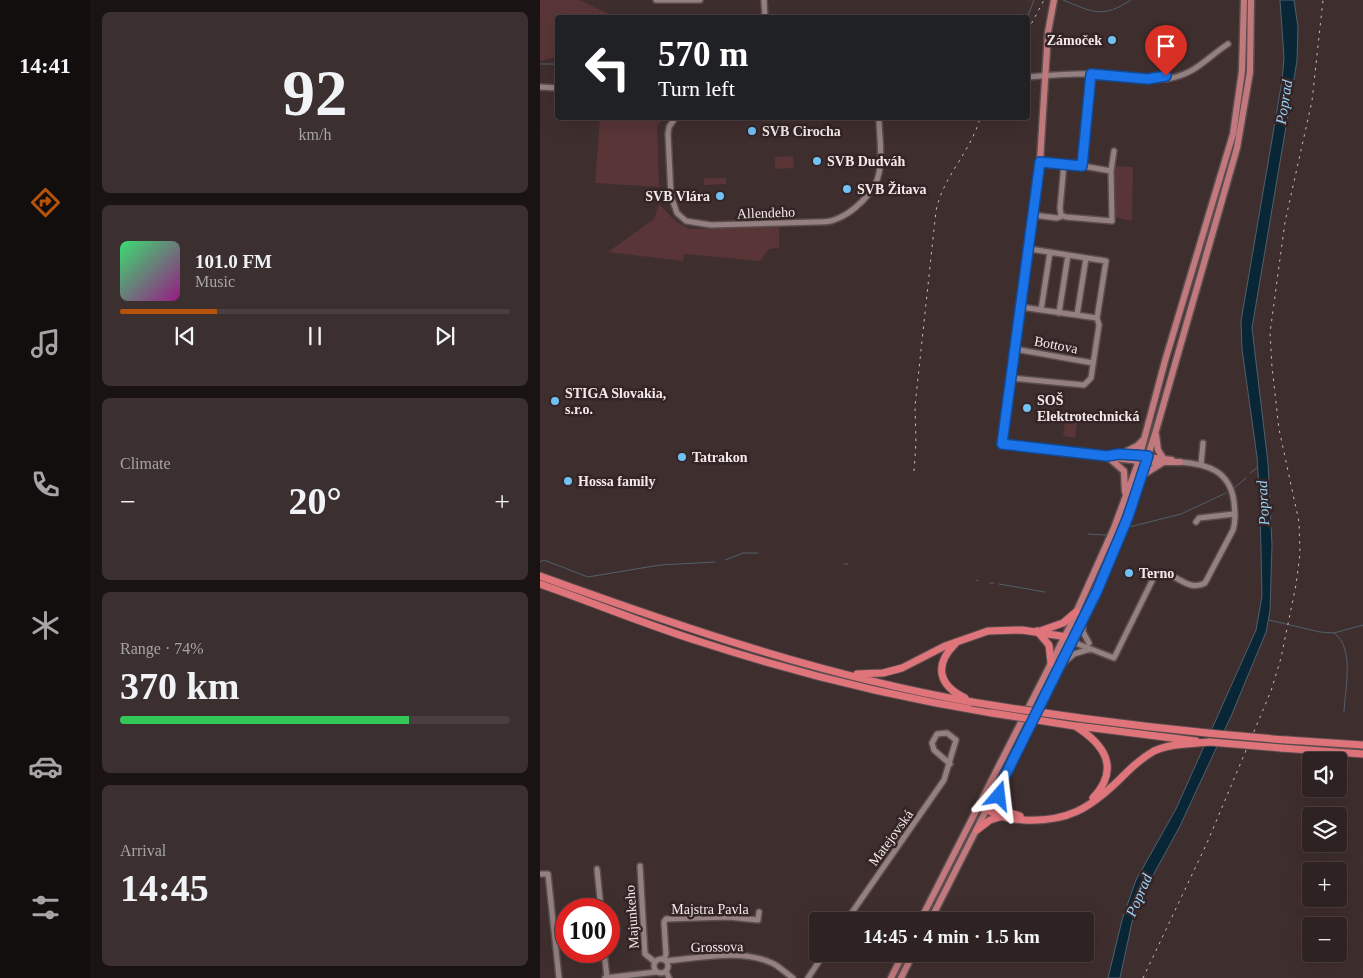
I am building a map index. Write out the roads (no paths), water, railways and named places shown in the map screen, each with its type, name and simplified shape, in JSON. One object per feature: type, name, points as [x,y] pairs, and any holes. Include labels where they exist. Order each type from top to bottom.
[{"type":"highway","points":[[540,576],[693,631],[849,675],[972,702],[1075,718],[1212,734],[1363,745]]},
{"type":"highway","points":[[540,584],[700,642],[885,693],[1075,726],[1210,742],[1363,754]]},
{"type":"highway","points":[[1037,631],[1063,623],[1076,612]]},
{"type":"highway","points":[[1050,628],[1062,631],[1065,636]]},
{"type":"highway","points":[[849,675],[883,673],[902,668],[956,642],[980,633],[1003,629],[1037,631],[1060,638],[1065,636],[1074,638]]},
{"type":"highway","points":[[1037,631],[1049,645],[1051,663]]},
{"type":"highway","points":[[956,642],[944,659],[942,675],[950,689],[972,702]]},
{"type":"highway","points":[[989,808],[1034,818],[1066,814],[1094,797],[1106,777],[1107,765],[1100,745],[1093,737],[1075,726]]},
{"type":"highway","points":[[977,830],[990,820],[1002,817],[1038,821],[1067,816],[1085,808],[1133,766],[1156,750],[1210,742]]},
{"type":"highway","points":[[1001,784],[1001,803],[1012,814]]},
{"type":"highway","points":[[980,803],[1002,817]]},
{"type":"main road","points":[[1054,0],[1048,32],[1040,162],[1034,215],[1002,444],[1180,462]]},
{"type":"main road","points":[[935,912],[989,808],[1083,619],[1124,528],[1148,459],[1237,148],[1250,72],[1248,3]]},
{"type":"main road","points":[[925,912],[1065,636],[1114,528],[1125,498],[1145,438],[1232,134],[1241,85],[1248,3]]},
{"type":"main road","points":[[1156,434],[1158,450],[1163,460]]},
{"type":"main road","points":[[1107,456],[1130,451],[1145,438]]},
{"type":"main road","points":[[1119,454],[1139,458]]},
{"type":"main road","points":[[1107,456],[1124,471],[1125,498]]},
{"type":"main road","points":[[1142,476],[1163,460]]},
{"type":"main road","points":[[891,978],[899,962]]},
{"type":"main road","points":[[901,978],[909,962]]},
{"type":"street","points":[[656,0],[700,0]]},
{"type":"street","points":[[764,0],[765,15]]},
{"type":"street","points":[[1030,77],[1091,74],[1148,79],[1166,77],[1192,72],[1207,58],[1228,44]]},
{"type":"street","points":[[1082,166],[1091,74]]},
{"type":"street","points":[[540,87],[555,88]]},
{"type":"street","name":"Allendeho","points":[[674,120],[669,127],[668,134],[669,178],[673,206],[686,221],[696,224],[718,225],[818,222],[834,220],[846,213],[868,193],[877,181],[880,164],[879,120]]},
{"type":"street","points":[[1034,215],[1112,221],[1111,171],[1114,151]]},
{"type":"street","points":[[1040,162],[1111,171]]},
{"type":"street","points":[[1060,217],[1064,164]]},
{"type":"street","points":[[1011,378],[1082,386],[1089,381],[1099,326],[1097,318],[1106,261],[1030,249]]},
{"type":"street","points":[[1041,310],[1050,252]]},
{"type":"street","points":[[1059,313],[1068,255]]},
{"type":"street","points":[[1077,316],[1086,258]]},
{"type":"street","points":[[1022,307],[1097,318]]},
{"type":"street","name":"Bottova","points":[[1015,349],[1093,364]]},
{"type":"street","points":[[1201,464],[1203,443]]},
{"type":"street","points":[[1074,638],[1078,644],[1093,648],[1114,658],[1154,575],[1164,573],[1190,586],[1198,587],[1205,583],[1233,530],[1233,497],[1226,479],[1219,471],[1201,464],[1180,462]]},
{"type":"street","points":[[1196,522],[1199,518],[1234,514]]},
{"type":"street","points":[[1083,619],[1084,632],[1093,648]]},
{"type":"street","points":[[1074,638],[1089,643]]},
{"type":"street","points":[[1059,667],[1074,654],[1093,648]]},
{"type":"street","name":"Matejovská","points":[[852,912],[910,832],[944,780],[950,764],[956,740],[947,733],[937,734],[932,744],[934,750],[950,764]]},
{"type":"street","name":"Majunkeho","points":[[640,866],[645,954],[655,962]]},
{"type":"street","points":[[597,869],[600,898]]},
{"type":"street","points":[[540,874],[548,874],[559,978]]},
{"type":"street","name":"Majstra Pavla","points":[[665,960],[664,922],[666,919],[728,917],[758,922],[759,912]]},
{"type":"street","name":"Grossova","points":[[665,960],[743,956],[774,965],[793,978]]},
{"type":"street","points":[[656,972],[654,968],[655,962],[659,959],[665,960],[669,978]]},
{"type":"street","points":[[808,978],[819,962]]},
{"type":"street","points":[[605,963],[606,978],[656,972],[662,973],[666,971]]},
{"type":"water","name":"Poprad","points":[[1280,0],[1294,0],[1298,27],[1297,61],[1252,328],[1268,463],[1272,545],[1270,611],[1266,632],[1232,714],[1180,826],[1139,901],[1132,922],[1120,978],[1108,978],[1122,920],[1136,880],[1176,809],[1256,630],[1262,596],[1257,457],[1242,349],[1241,321],[1282,81],[1284,58]]},
{"type":"waterway","points":[[1028,15],[1034,0]]},
{"type":"waterway","points":[[1063,0],[1097,12],[1112,10],[1131,0]]},
{"type":"waterway","points":[[540,64],[555,64]]},
{"type":"waterway","points":[[1250,473],[1257,468]]},
{"type":"waterway","points":[[1234,488],[1246,478]]},
{"type":"waterway","points":[[1129,527],[1181,514],[1226,493]]},
{"type":"waterway","points":[[1088,534],[1106,535]]},
{"type":"waterway","points":[[725,560],[743,553],[758,553]]},
{"type":"waterway","points":[[540,562],[544,560],[588,577],[660,565],[715,562]]},
{"type":"waterway","points":[[999,584],[1045,592]]},
{"type":"waterway","points":[[1269,620],[1320,632],[1334,633],[1363,625]]},
{"type":"waterway","points":[[1334,633],[1345,648],[1347,658],[1344,712]]},
{"type":"railway","points":[[1030,26],[1044,0]]},
{"type":"railway","points":[[1143,978],[1207,843],[1271,691],[1281,658],[1296,585],[1300,554],[1299,522],[1279,429],[1270,333],[1285,222],[1312,101],[1323,0]]},
{"type":"railway","points":[[914,471],[916,442],[915,406],[936,211],[945,186],[970,142],[979,120]]},
{"type":"place","name":"Zámoček","points":[[1112,40]]},
{"type":"place","name":"SVB Cirocha","points":[[752,131]]},
{"type":"place","name":"SVB Dudváh","points":[[817,161]]},
{"type":"place","name":"SVB Žitava","points":[[847,189]]},
{"type":"place","name":"SVB Vlára","points":[[720,196]]},
{"type":"place","name":"STIGA Slovakia, s.r.o.","points":[[555,401]]},
{"type":"place","name":"SOŠ Elektrotechnická","points":[[1027,408]]},
{"type":"place","name":"Tatrakon","points":[[682,457]]},
{"type":"place","name":"Hossa family","points":[[568,481]]},
{"type":"place","name":"Terno","points":[[1129,573]]}]
